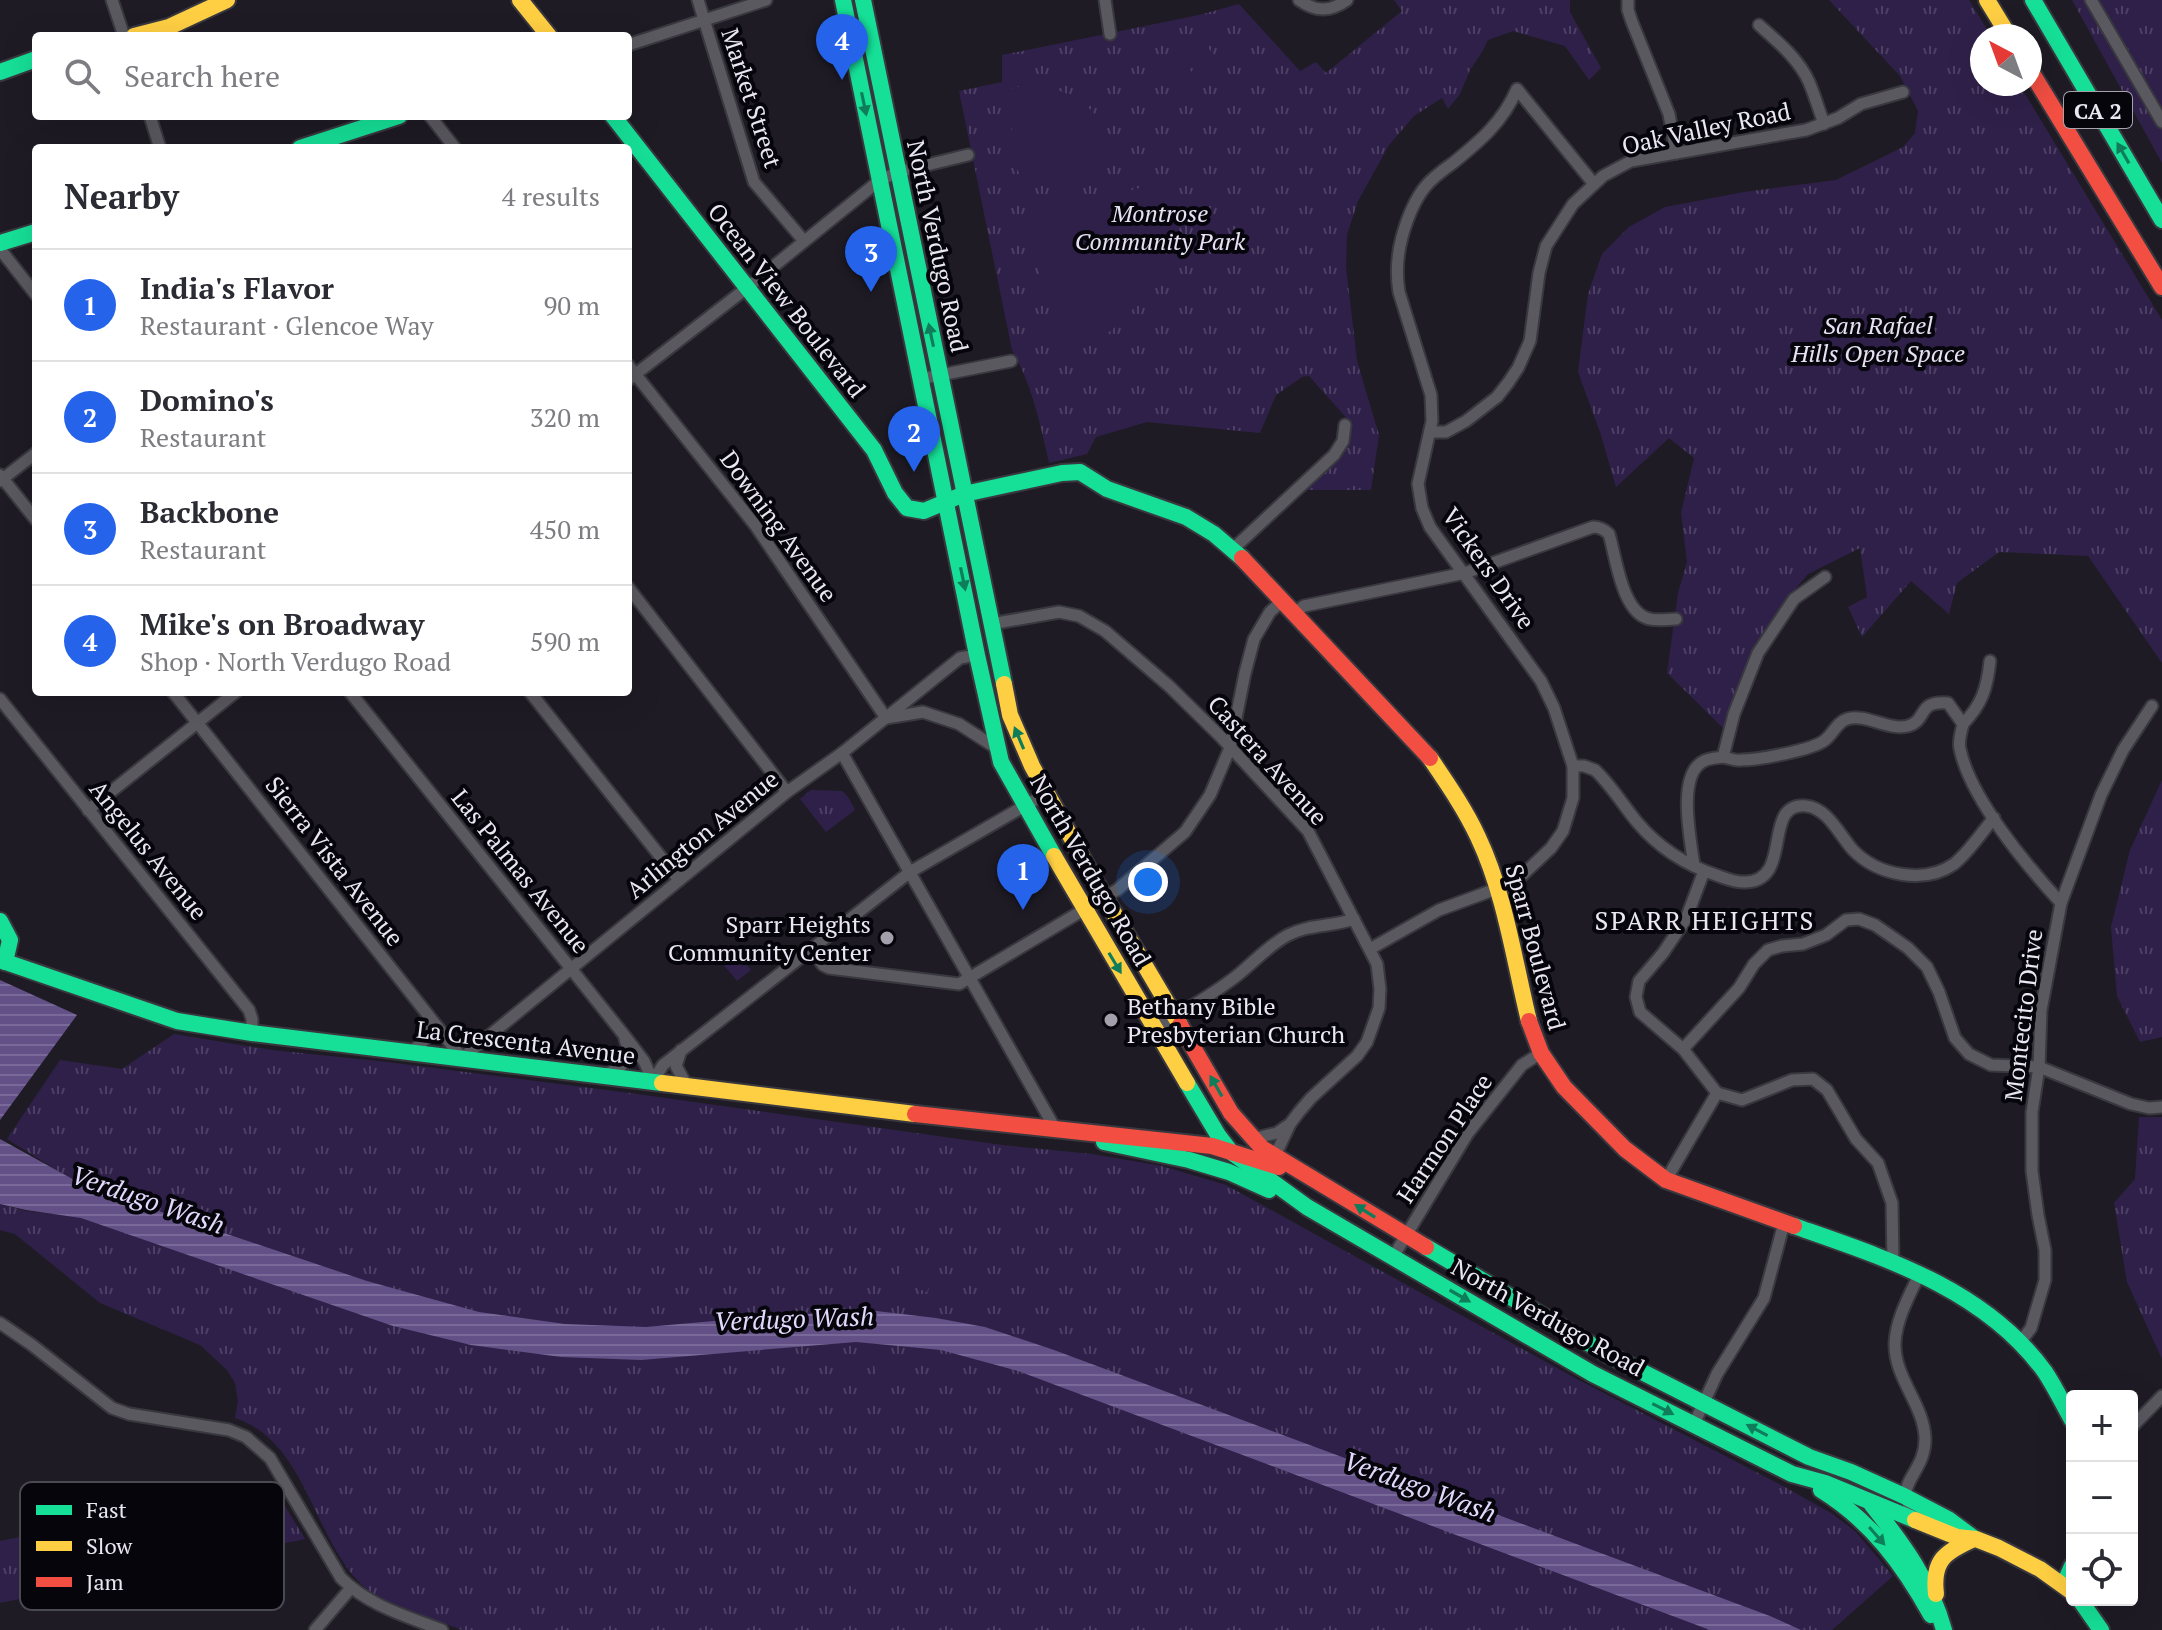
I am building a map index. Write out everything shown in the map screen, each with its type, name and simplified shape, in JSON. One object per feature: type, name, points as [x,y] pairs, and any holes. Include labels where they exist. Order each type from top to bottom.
[{"type":"main road","points":[[150,32],[169,27],[227,0]]},
{"type":"main road","points":[[520,0],[546,32]]},
{"type":"main road","name":"North Verdugo Road","points":[[843,0],[1001,762],[1154,1029],[1231,1152],[1307,1207],[1593,1374],[1792,1474],[1825,1483],[1957,1537],[1975,1539],[2021,1559],[2066,1587]]},
{"type":"main road","name":"North Verdugo Road","points":[[863,0],[1010,715],[1018,739],[1105,899],[1231,1113],[1252,1139],[1275,1156],[1607,1354],[1809,1457],[1840,1466],[1904,1496],[1961,1525],[1975,1539]]},
{"type":"main road","points":[[1987,0],[2002,24]]},
{"type":"main road","name":"CA 2","points":[[2033,0],[2162,220]]},
{"type":"main road","points":[[0,72],[32,60]]},
{"type":"main road","name":"CA 2","points":[[2042,90],[2162,287]]},
{"type":"main road","points":[[312,144],[387,120]]},
{"type":"main road","name":"Ocean View Boulevard","points":[[616,120],[874,450],[900,501],[907,508],[924,511],[964,494],[1080,472]]},
{"type":"main road","points":[[0,243],[32,233]]},
{"type":"main road","name":"Sparr Boulevard","points":[[1080,472],[1107,489],[1186,517],[1233,549],[1427,754],[1478,837],[1497,889],[1519,987],[1541,1053],[1564,1087],[1625,1149],[1666,1180],[1920,1273],[1970,1303],[2019,1344],[2041,1367],[2066,1410]]},
{"type":"main road","points":[[0,921],[11,946],[3,961]]},
{"type":"main road","name":"La Crescenta Avenue","points":[[3,961],[177,1021],[252,1033],[687,1086],[1212,1146],[1260,1160],[1325,1186]]},
{"type":"main road","name":"La Crescenta Avenue","points":[[1056,1130],[1229,1172],[1307,1207]]},
{"type":"main road","points":[[1809,1457],[1870,1502],[1914,1559],[1928,1584],[1941,1626]]},
{"type":"main road","points":[[1792,1474],[1829,1494],[1870,1528],[1902,1566],[1941,1626]]},
{"type":"main road","points":[[1941,1626],[1934,1578],[1936,1568],[1951,1550],[1975,1539]]},
{"type":"main road","points":[[2084,1606],[2101,1630]]},
{"type":"street","points":[[112,0],[123,32]]},
{"type":"street","name":"Market Street","points":[[698,0],[754,182],[804,241]]},
{"type":"street","points":[[632,44],[766,0]]},
{"type":"street","points":[[1105,0],[1110,34]]},
{"type":"street","points":[[1299,0],[1311,8],[1330,10],[1347,0]]},
{"type":"street","points":[[1628,0],[1632,22],[1669,114],[1676,153]]},
{"type":"street","points":[[2091,0],[2162,122]]},
{"type":"street","points":[[1759,25],[1803,71],[1824,124]]},
{"type":"street","name":"Vickers Drive","points":[[1370,949],[1439,910],[1515,882],[1551,848],[1563,831],[1573,798],[1573,766],[1554,708],[1541,681],[1430,527],[1422,508],[1418,484],[1433,410],[1397,278],[1398,250],[1407,218],[1426,186],[1494,127],[1510,106],[1517,89],[1594,184]]},
{"type":"street","name":"Oak Valley Road","points":[[1430,432],[1446,432],[1481,410],[1497,397],[1518,368],[1530,341],[1539,273],[1546,246],[1573,204],[1594,184],[1631,161],[1806,130],[1861,104],[1903,92]]},
{"type":"street","points":[[151,120],[159,144]]},
{"type":"street","points":[[433,120],[452,144]]},
{"type":"street","points":[[632,372],[748,287],[880,180],[898,172],[968,155]]},
{"type":"street","points":[[0,249],[32,290]]},
{"type":"street","points":[[920,379],[1011,361]]},
{"type":"street","name":"Downing Avenue","points":[[632,375],[755,525],[886,718]]},
{"type":"street","points":[[1233,549],[1334,455],[1343,441],[1345,425]]},
{"type":"street","points":[[32,456],[1,478],[32,515]]},
{"type":"street","points":[[811,949],[823,965],[837,970],[956,984],[1105,899],[1185,832],[1210,795],[1230,748],[1254,639],[1270,612],[1465,573],[1593,527],[1609,534],[1630,606],[1649,619],[1676,619]]},
{"type":"street","points":[[1723,757],[1734,714],[1758,653],[1794,599],[1825,577]]},
{"type":"street","points":[[632,592],[787,792]]},
{"type":"street","name":"Castera Avenue","points":[[991,624],[1070,612],[1105,631],[1169,686],[1308,831],[1377,964],[1379,1008],[1367,1042],[1357,1056],[1311,1098],[1290,1124],[1275,1156]]},
{"type":"street","name":"Arlington Avenue","points":[[462,1058],[787,792],[842,753],[960,658],[977,655]]},
{"type":"street","points":[[1990,661],[1988,686],[1975,712],[1963,724],[1959,745],[1967,771],[1994,818],[2031,870],[2061,903]]},
{"type":"street","name":"Sierra Vista Avenue","points":[[176,696],[462,1058]]},
{"type":"street","points":[[88,810],[231,696]]},
{"type":"street","name":"Las Palmas Avenue","points":[[353,696],[624,1035],[644,1061],[653,1081]]},
{"type":"street","points":[[533,696],[679,880]]},
{"type":"street","name":"Angelus Avenue","points":[[0,699],[249,1010],[252,1033]]},
{"type":"street","points":[[1893,1261],[1892,1203],[1878,1163],[1856,1139],[1827,1090],[1813,1079],[1792,1080],[1742,1100],[1717,1093],[1683,1049],[1642,1015],[1637,1003],[1637,987],[1686,919],[1699,869],[1688,790],[1691,774],[1705,760],[1723,757],[1740,761],[1813,748],[1827,739],[1845,719],[1907,726],[1917,721],[1926,706],[1937,702],[1948,703],[1963,724]]},
{"type":"street","name":"Montecito Drive","points":[[2019,1344],[2031,1328],[2045,1280],[2045,1250],[2038,1215],[2031,1143],[2032,1112],[2039,1067],[2041,1010],[2061,903],[2101,795],[2123,750],[2152,706]]},
{"type":"street","points":[[886,718],[923,712],[959,724],[998,749]]},
{"type":"street","points":[[842,753],[1056,1130]]},
{"type":"street","points":[[1573,766],[1595,770],[1650,836],[1667,850],[1699,869],[1746,882],[1758,879],[1768,870],[1775,858],[1778,829],[1783,817],[1791,809],[1803,805],[1815,808],[1829,820],[1865,861],[1879,869],[1916,875],[1936,872],[1953,864],[1994,818]]},
{"type":"street","points":[[653,1081],[663,1065],[681,1050],[910,872],[1047,793]]},
{"type":"street","points":[[1154,1029],[1239,974],[1273,944],[1291,933],[1314,925],[1354,919]]},
{"type":"street","points":[[1683,1049],[1739,988],[1754,964],[1768,950],[1815,940],[1846,920],[1859,919],[1875,925],[1908,948],[1927,967],[1939,992],[1949,1026],[1964,1050],[1979,1060],[1991,1065],[2039,1067],[2131,1104],[2162,1107]]},
{"type":"street","points":[[410,1052],[428,1035],[428,1015]]},
{"type":"street","points":[[493,1032],[488,1042],[495,1062]]},
{"type":"street","points":[[604,1075],[617,1070],[627,1057],[629,1050],[624,1035]]},
{"type":"street","points":[[681,1050],[676,1066],[687,1086]]},
{"type":"street","name":"Harmon Place","points":[[1393,1257],[1468,1133],[1512,1075],[1541,1053]]},
{"type":"street","points":[[1666,1180],[1717,1093]]},
{"type":"street","name":"Castera Avenue","points":[[1252,1139],[1277,1133],[1290,1124]]},
{"type":"street","points":[[1694,1424],[1717,1374],[1764,1298],[1784,1223]]},
{"type":"street","points":[[1920,1273],[1895,1338],[1897,1363],[1921,1416],[1925,1433],[1923,1455],[1904,1496],[1914,1512],[1933,1527]]},
{"type":"street","points":[[0,1323],[112,1408],[129,1414],[229,1430],[246,1437],[270,1458],[341,1578],[351,1588],[376,1605],[442,1630]]},
{"type":"street","points":[[2138,1421],[2162,1396]]},
{"type":"street","points":[[315,1630],[351,1588]]},
{"type":"green space","name":"Montrose Community Park","points":[[1394,0],[1570,0],[1570,12],[1601,68],[1589,80],[1565,46],[1513,31],[1488,40],[1460,94],[1448,109],[1442,98],[1414,116],[1389,145],[1358,201],[1347,235],[1346,267],[1357,361],[1379,435],[1371,490],[1307,490],[1340,452],[1351,423],[1309,376],[1302,377],[1276,395],[1260,433],[1147,422],[1096,437],[1087,454],[1049,463],[1030,391],[1012,350],[959,91],[1002,82],[1002,55],[1239,4],[1300,71],[1316,62],[1326,73],[1402,11]]},
{"type":"green space","name":"San Rafael Hills Open Space","points":[[1829,0],[1969,0],[1984,24],[1970,24],[1970,96],[2026,96],[2162,320],[2162,663],[2088,556],[1999,552],[1957,583],[1949,614],[1911,581],[1862,637],[1848,607],[1867,597],[1860,548],[1808,574],[1781,606],[1751,653],[1723,728],[1667,673],[1678,593],[1687,562],[1681,513],[1694,458],[1669,438],[1616,487],[1578,372],[1588,294],[1602,254],[1629,227],[1665,207],[1744,192],[1836,180],[1903,147],[1915,133],[1918,111],[1900,76]]},
{"type":"green space","points":[[2072,0],[2162,0],[2162,163]]},
{"type":"green space","points":[[1202,37],[1220,67],[1206,75],[1188,46]]},
{"type":"green space","points":[[1179,51],[1197,81],[1183,89],[1165,59]]},
{"type":"green space","points":[[1029,85],[1061,91],[1086,105],[1104,127],[1117,157],[1056,182],[1036,184],[1024,180],[1017,169],[1007,93],[1013,87]]},
{"type":"green space","points":[[1160,183],[1165,238],[1148,285],[1119,324],[1094,341],[1061,352],[1029,229],[1033,220],[1042,212]]},
{"type":"green space","points":[[2162,780],[2162,1037],[2140,1042],[2117,996],[2111,927],[2130,850]]},
{"type":"green space","points":[[811,790],[842,791],[855,810],[826,832],[800,799]]},
{"type":"green space","points":[[731,946],[751,970],[737,981],[717,957]]},
{"type":"green space","points":[[174,1034],[272,1050],[387,1062],[1002,1145],[1092,1154],[1162,1166],[1226,1185],[1575,1378],[1831,1513],[1855,1531],[1893,1576],[1832,1630],[462,1630],[395,1605],[362,1585],[331,1542],[307,1492],[278,1447],[259,1430],[235,1418],[238,1401],[235,1383],[227,1370],[200,1345],[100,1303],[15,1234],[0,1230],[0,1204],[26,1211],[72,1216],[84,1187],[7,1139],[60,1060],[122,1069]]},
{"type":"green space","points":[[2139,1117],[2162,1117],[2162,1359],[2127,1282],[2114,1203],[2135,1179]]},
{"type":"green space","points":[[668,1152],[697,1171],[690,1183],[675,1173],[659,1172],[655,1161]]},
{"type":"green space","points":[[904,1265],[933,1276],[927,1292],[898,1281]]},
{"type":"green space","points":[[1261,1274],[1292,1284],[1288,1297],[1257,1286]]},
{"type":"green space","points":[[905,1355],[914,1374],[899,1381],[890,1364],[893,1381],[878,1385],[873,1360],[888,1357],[890,1362]]},
{"type":"green space","points":[[284,1505],[305,1539],[284,1543]]},
{"type":"green space","points":[[20,1537],[20,1599],[0,1603],[0,1541]]},
{"type":"green space","points":[[846,1565],[879,1585],[871,1598],[838,1579]]},
{"type":"water","points":[[0,980],[77,1015],[0,1120]]},
{"type":"water","name":"Verdugo Wash","points":[[0,1139],[87,1187],[367,1281],[479,1312],[565,1324],[646,1327],[868,1310],[985,1327],[1054,1350],[1801,1630],[1710,1630],[1018,1371],[941,1350],[856,1342],[641,1360],[561,1357],[471,1345],[393,1326],[81,1218],[0,1204]]},
{"type":"traffic: fast","points":[[843,0],[1001,762],[1054,856]]},
{"type":"traffic: fast","points":[[863,0],[1004,684]]},
{"type":"traffic: fast","points":[[2033,0],[2162,220]]},
{"type":"traffic: fast","points":[[0,72],[32,60]]},
{"type":"traffic: fast","points":[[312,144],[387,120]]},
{"type":"traffic: fast","points":[[616,120],[874,450],[895,493],[907,508],[924,511],[964,494],[1080,472],[1107,489],[1186,517],[1214,534],[1242,558]]},
{"type":"traffic: fast","points":[[0,243],[32,233]]},
{"type":"traffic: fast","points":[[0,921],[10,940],[5,962]]},
{"type":"traffic: fast","points":[[0,960],[177,1021],[662,1083]]},
{"type":"traffic: fast","points":[[1187,1083],[1231,1152],[1307,1207],[1593,1374],[1792,1474],[1825,1483],[1915,1520]]},
{"type":"traffic: fast","points":[[1104,1142],[1189,1160],[1229,1172],[1269,1190]]},
{"type":"traffic: fast","points":[[1794,1226],[1898,1264],[1963,1298],[2021,1343],[2045,1372],[2066,1409]]},
{"type":"traffic: fast","points":[[1426,1247],[1607,1354],[1809,1457],[1904,1496],[1948,1519],[1975,1539]]},
{"type":"traffic: fast","points":[[1821,1490],[1855,1515],[1884,1545],[1931,1615]]},
{"type":"traffic: fast","points":[[1872,1505],[1915,1564],[1932,1596],[1944,1630]]},
{"type":"traffic: fast","points":[[2064,1584],[2066,1580]]},
{"type":"traffic: fast","points":[[2084,1606],[2101,1630]]},
{"type":"traffic: slow","points":[[150,32],[169,27],[227,0]]},
{"type":"traffic: slow","points":[[520,0],[546,32]]},
{"type":"traffic: slow","points":[[1987,0],[2002,24]]},
{"type":"traffic: slow","points":[[1004,684],[1010,715],[1032,766],[1180,1025]]},
{"type":"traffic: slow","points":[[1430,758],[1456,796],[1487,859],[1502,904],[1529,1021]]},
{"type":"traffic: slow","points":[[1054,856],[1187,1083]]},
{"type":"traffic: slow","points":[[662,1083],[915,1114]]},
{"type":"traffic: slow","points":[[1915,1520],[1957,1537],[1976,1539],[1999,1548],[2040,1569],[2066,1588]]},
{"type":"traffic: slow","points":[[1936,1594],[1936,1573],[1943,1559],[1955,1548],[1974,1539]]},
{"type":"traffic: jam","points":[[2042,90],[2162,287]]},
{"type":"traffic: jam","points":[[1242,558],[1430,758]]},
{"type":"traffic: jam","points":[[1529,1021],[1541,1053],[1564,1087],[1625,1149],[1666,1180],[1794,1226]]},
{"type":"traffic: jam","points":[[1180,1025],[1231,1113],[1262,1148],[1426,1247]]},
{"type":"traffic: jam","points":[[915,1114],[1212,1146],[1279,1167]]},
{"type":"place","name":"Mike's on Broadway","points":[[842,80]]},
{"type":"place","name":"Backbone","points":[[871,292]]},
{"type":"place","name":"Domino's","points":[[914,472]]},
{"type":"place","name":"India's Flavor","points":[[1023,910]]},
{"type":"place","name":"Sparr Heights Community Center","points":[[887,938]]},
{"type":"place","name":"Bethany Bible Presbyterian Church","points":[[1111,1020]]},
{"type":"district","name":"SPARR HEIGHTS","points":[[1705,920]]}]
